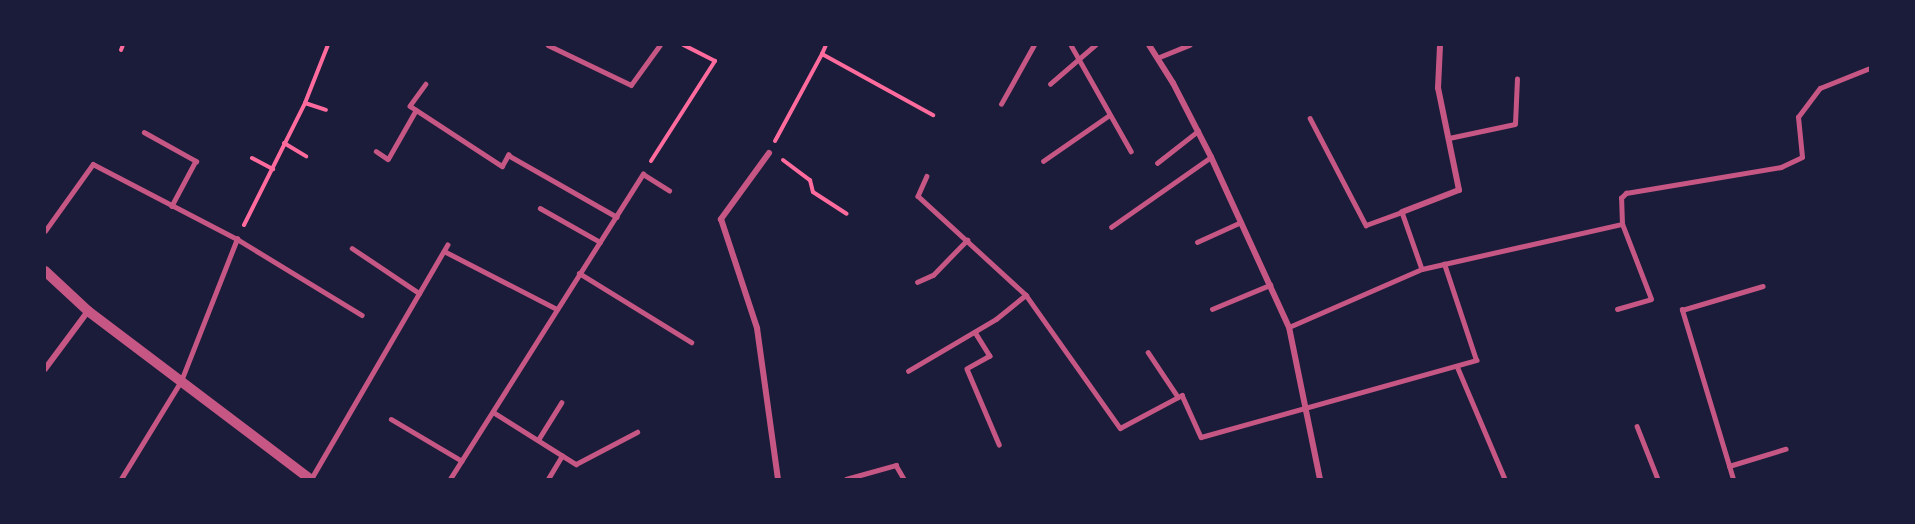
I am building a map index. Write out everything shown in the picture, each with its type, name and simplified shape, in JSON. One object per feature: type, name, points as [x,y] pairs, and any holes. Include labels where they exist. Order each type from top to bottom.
[{"type":"street","points":[[1149,45],[1211,157],[1272,284],[1289,327],[1320,479]]},
{"type":"street","points":[[1402,212],[1459,190],[1437,88],[1440,45]]},
{"type":"street","points":[[769,153],[721,219],[757,328],[778,479]]},
{"type":"street","points":[[45,271],[88,311],[311,479]]},
{"type":"street","points":[[45,369],[88,311]]},
{"type":"lane","points":[[548,45],[631,85],[660,45]]},
{"type":"lane","points":[[1001,104],[1034,45]]},
{"type":"lane","points":[[1071,45],[1108,116],[1131,151]]},
{"type":"lane","points":[[1050,84],[1078,56],[1095,45]]},
{"type":"lane","points":[[1157,58],[1190,45]]},
{"type":"lane","points":[[1617,309],[1651,299],[1622,224],[1618,203],[1626,194],[1780,167],[1802,157],[1798,117],[1820,88],[1870,69]]},
{"type":"lane","points":[[1449,138],[1515,124],[1517,79]]},
{"type":"lane","points":[[426,84],[410,106],[502,166],[508,155],[617,217]]},
{"type":"lane","points":[[376,151],[388,159],[416,110]]},
{"type":"lane","points":[[1043,160],[1108,116]]},
{"type":"lane","points":[[1310,118],[1366,225],[1402,212],[1422,269]]},
{"type":"lane","points":[[1157,163],[1198,131]]},
{"type":"lane","points":[[144,132],[196,161],[172,206]]},
{"type":"lane","points":[[1111,227],[1211,157]]},
{"type":"lane","points":[[45,231],[93,164],[237,240],[362,315]]},
{"type":"lane","points":[[450,479],[643,174],[669,190]]},
{"type":"lane","points":[[927,176],[918,196],[1026,295],[1120,428],[1182,395],[1201,437],[1307,410],[1476,360],[1444,264]]},
{"type":"lane","points":[[540,208],[600,242]]},
{"type":"lane","points":[[1197,242],[1242,222]]},
{"type":"lane","points":[[1289,327],[1422,269],[1622,224]]},
{"type":"lane","points":[[121,479],[181,381],[237,240]]},
{"type":"lane","points":[[917,282],[933,275],[967,240]]},
{"type":"lane","points":[[311,479],[447,245]]},
{"type":"lane","points":[[352,248],[420,293]]},
{"type":"lane","points":[[444,251],[557,309]]},
{"type":"lane","points":[[579,273],[691,342]]},
{"type":"lane","points":[[1212,309],[1272,284]]},
{"type":"lane","points":[[1733,479],[1682,310],[1762,286]]},
{"type":"lane","points":[[908,370],[975,332],[1026,295]]},
{"type":"lane","points":[[975,332],[990,357],[967,369],[999,444]]},
{"type":"lane","points":[[1148,352],[1178,397]]},
{"type":"lane","points":[[1457,366],[1505,479]]},
{"type":"lane","points":[[538,440],[561,403]]},
{"type":"lane","points":[[493,412],[576,464],[637,432]]},
{"type":"lane","points":[[391,419],[462,461]]},
{"type":"lane","points":[[1637,426],[1658,479]]},
{"type":"lane","points":[[1729,466],[1785,449]]},
{"type":"lane","points":[[548,479],[562,456]]},
{"type":"lane","points":[[846,479],[896,465],[904,479]]},
{"type":"path","points":[[237,240],[305,103],[327,46],[322,45]]},
{"type":"path","points":[[643,174],[715,61],[683,45]]},
{"type":"path","points":[[826,45],[769,153],[810,180],[813,192],[847,214]]},
{"type":"path","points":[[822,54],[933,115]]},
{"type":"path","points":[[305,103],[326,110]]},
{"type":"path","points":[[284,144],[306,156]]},
{"type":"path","points":[[252,158],[273,169]]}]
